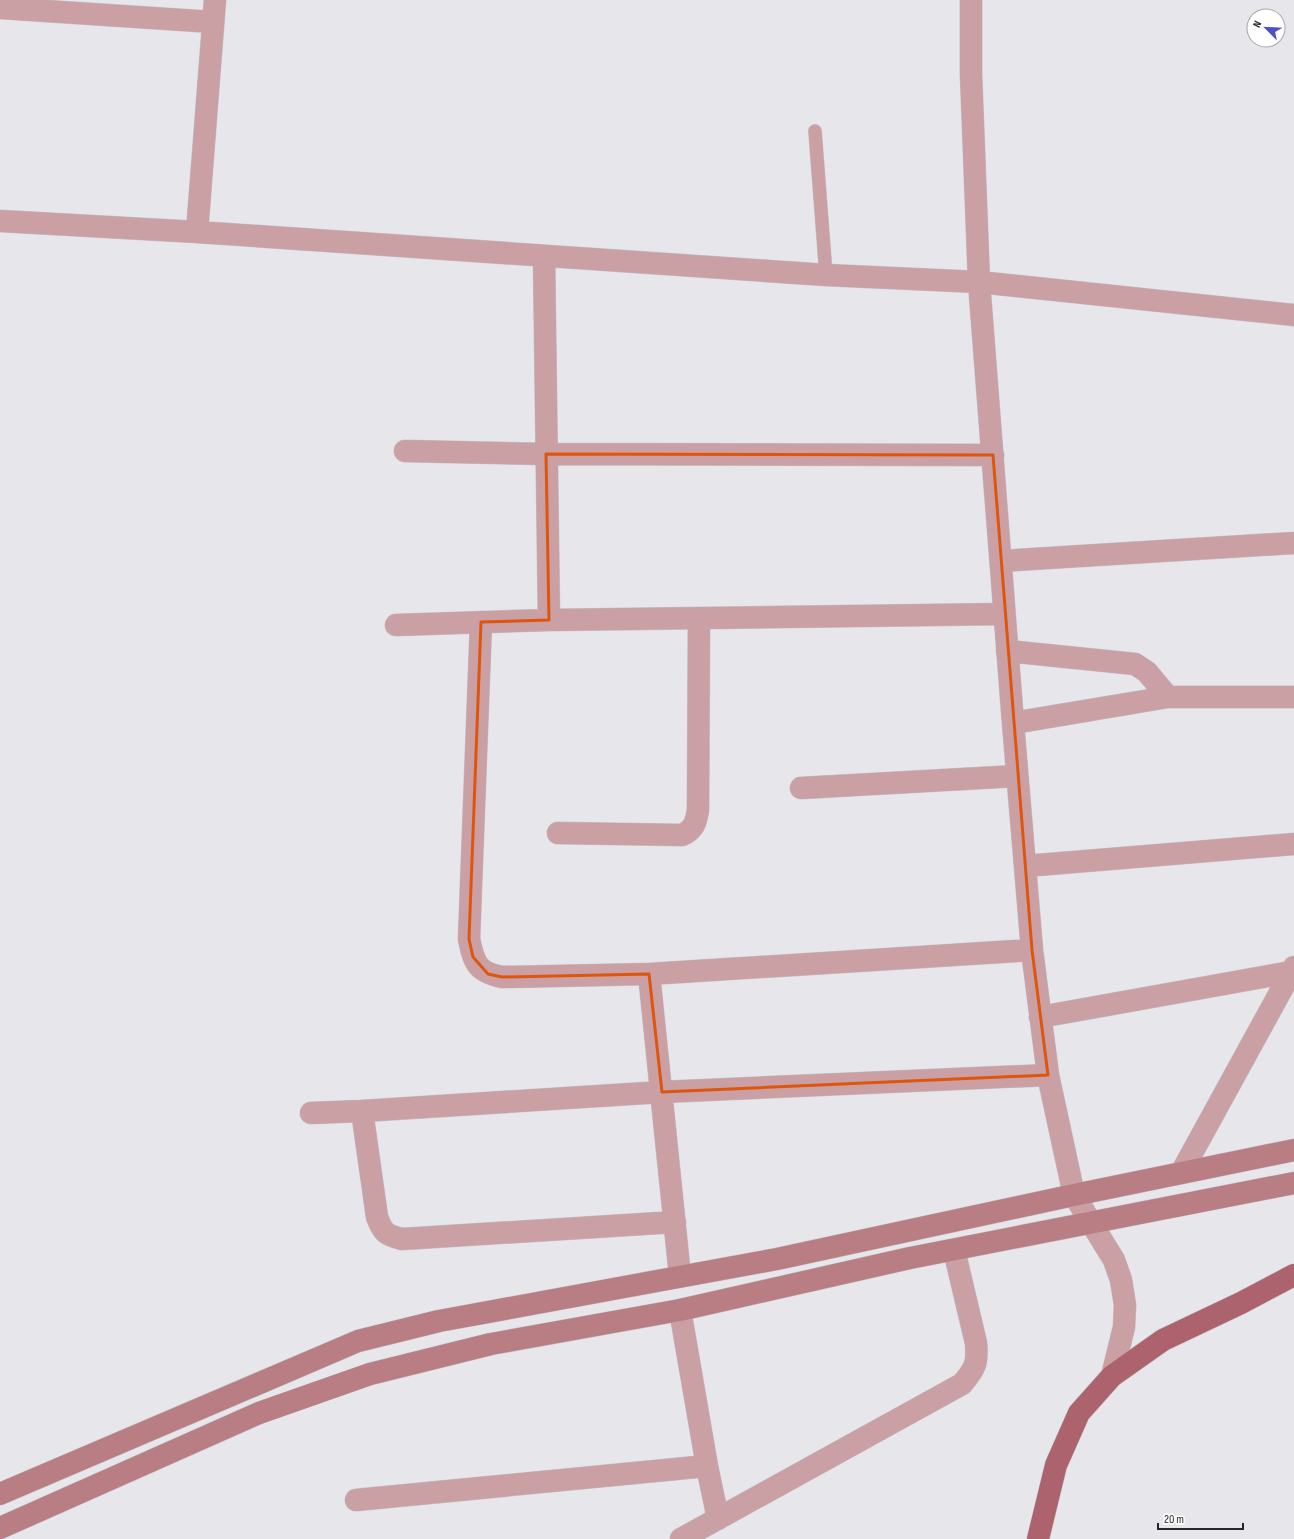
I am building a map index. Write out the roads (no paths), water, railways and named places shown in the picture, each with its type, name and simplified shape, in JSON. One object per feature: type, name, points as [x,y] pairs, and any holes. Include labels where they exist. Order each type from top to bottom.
[{"type":"main road","points":[[0,1494],[358,1341],[439,1321],[777,1259],[1074,1195],[1294,1150]]},
{"type":"main road","points":[[0,1528],[259,1413],[370,1374],[491,1344],[680,1310],[954,1250],[1294,1183]]},
{"type":"main road","points":[[1038,1539],[1056,1465],[1079,1413],[1112,1376],[1163,1340],[1241,1303],[1294,1275]]},
{"type":"street","points":[[197,232],[215,0]]},
{"type":"street","points":[[971,0],[971,74],[979,282],[1004,614],[1032,950],[1048,1075],[1074,1195],[1114,1260],[1121,1280],[1125,1304],[1124,1327],[1112,1376]]},
{"type":"street","points":[[0,8],[213,22]]},
{"type":"street","points":[[0,221],[197,232],[826,275],[979,282],[1294,315]]},
{"type":"street","points":[[544,256],[549,620]]},
{"type":"street","points":[[405,451],[546,454],[993,455]]},
{"type":"street","points":[[1001,561],[1294,543]]},
{"type":"street","points":[[396,625],[549,620],[1004,614]]},
{"type":"street","points":[[558,833],[682,835],[690,832],[696,822],[698,810],[699,619]]},
{"type":"street","points":[[481,622],[469,939],[473,957],[479,967],[488,974],[502,977],[649,974],[1032,950]]},
{"type":"street","points":[[1007,651],[1135,664],[1147,672],[1168,697]]},
{"type":"street","points":[[1013,723],[1168,697],[1294,697]]},
{"type":"street","points":[[801,788],[1017,776]]},
{"type":"street","points":[[1025,866],[1294,844]]},
{"type":"street","points":[[1040,1017],[1293,970]]},
{"type":"street","points":[[1181,1173],[1293,970]]},
{"type":"street","points":[[649,974],[680,1276]]},
{"type":"street","points":[[311,1113],[362,1112],[662,1092],[1048,1075]]},
{"type":"street","points":[[362,1112],[377,1216],[381,1229],[390,1236],[402,1239],[675,1222]]},
{"type":"street","points":[[681,1539],[962,1384],[972,1372],[977,1358],[976,1343],[954,1250]]},
{"type":"street","points":[[680,1310],[707,1466],[718,1519]]},
{"type":"street","points":[[356,1500],[707,1466]]},
{"type":"lane","points":[[815,131],[826,275]]}]
